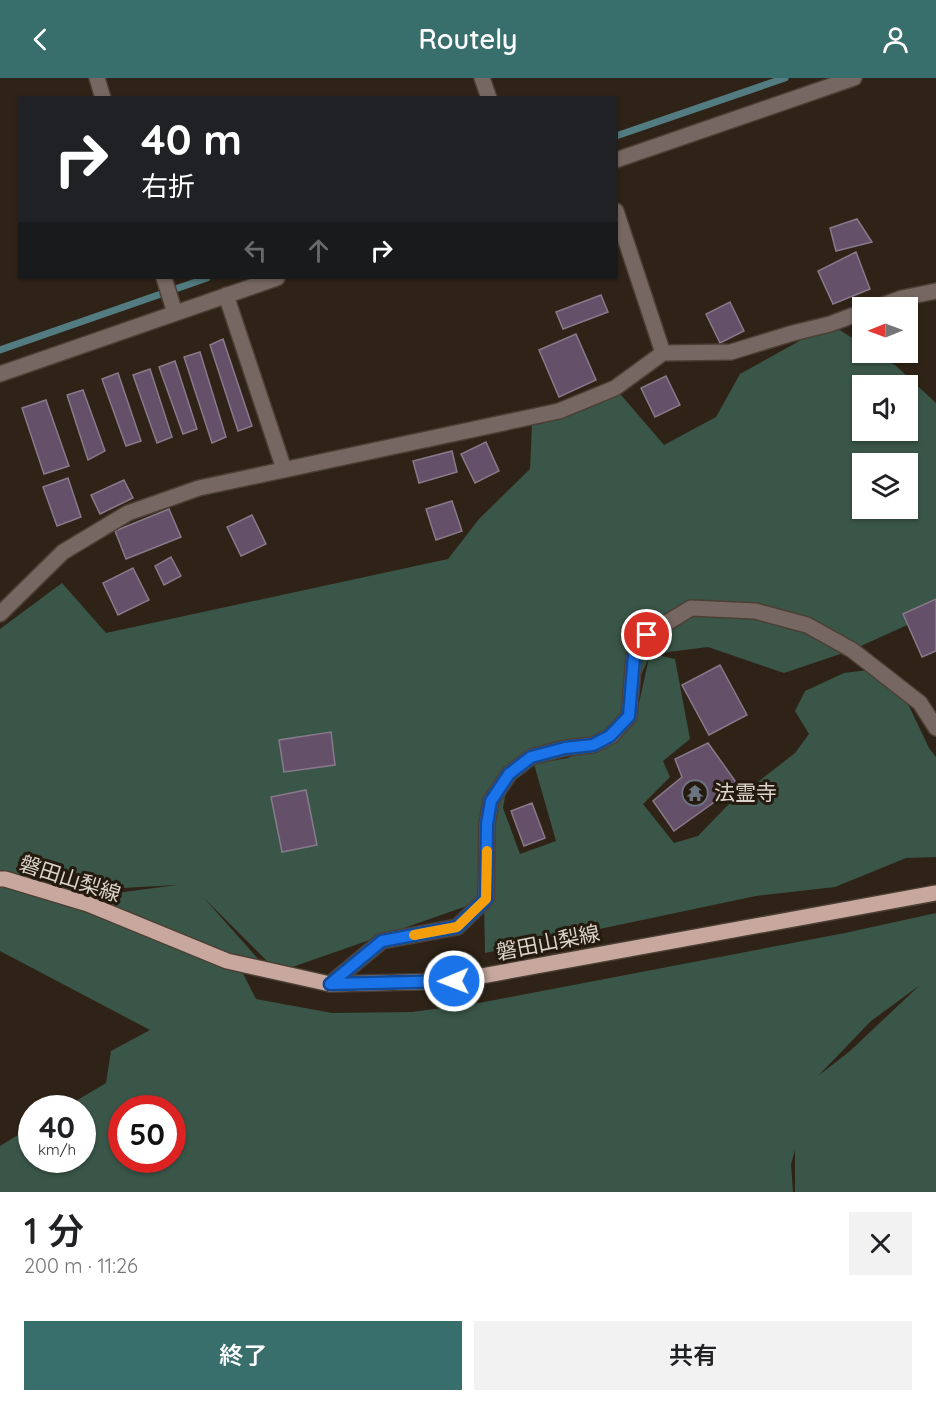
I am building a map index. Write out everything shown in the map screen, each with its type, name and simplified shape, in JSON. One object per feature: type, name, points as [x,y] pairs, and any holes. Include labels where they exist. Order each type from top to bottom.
[{"type":"main road","name":"磐田山梨線","points":[[0,879],[88,904],[227,961],[330,984],[454,981],[936,892]]},
{"type":"street","points":[[97,78],[102,96]]},
{"type":"street","points":[[482,78],[488,96]]},
{"type":"street","points":[[618,159],[854,78]]},
{"type":"street","points":[[618,217],[663,353]]},
{"type":"street","points":[[164,279],[176,313]]},
{"type":"street","points":[[0,374],[274,279]]},
{"type":"street","points":[[907,297],[936,291]]},
{"type":"street","points":[[226,295],[284,469]]},
{"type":"street","points":[[0,614],[63,552],[128,513],[199,488],[559,411],[615,388],[663,353],[731,352],[852,316]]},
{"type":"street","points":[[330,984],[382,941],[457,927],[486,899],[487,824],[491,801],[509,774],[531,757],[565,748],[593,745],[610,736],[629,716],[634,656],[647,635],[691,608],[755,611],[807,625],[852,650],[920,703],[936,728]]},
{"type":"green space","points":[[830,324],[852,338],[852,363],[892,363],[895,365],[906,375],[852,375],[852,441],[918,441],[918,386],[936,403],[936,612],[852,650],[784,673],[708,647],[653,654],[675,659],[690,739],[663,761],[670,777],[643,804],[674,843],[698,836],[727,806],[795,753],[809,734],[795,711],[805,691],[844,673],[876,669],[909,706],[929,748],[936,757],[936,857],[906,858],[835,887],[756,896],[485,953],[484,900],[278,972],[204,898],[268,970],[238,964],[256,999],[332,1013],[412,1012],[479,1003],[845,933],[936,913],[936,1192],[795,1192],[795,1150],[791,1164],[793,1192],[0,1192],[0,1146],[18,1135],[18,1173],[96,1173],[96,1095],[86,1095],[106,1083],[111,1051],[150,1030],[0,951],[0,629],[62,583],[106,633],[448,559],[479,519],[530,469],[532,424],[615,388],[664,445],[716,417],[740,374]],"holes":[[[649,658],[637,712],[612,734]],[[604,739],[568,758],[539,762]],[[534,764],[556,841],[520,854],[503,808],[509,774]],[[177,885],[70,899],[152,921],[220,955],[49,892]],[[920,985],[850,1051],[818,1076],[871,1021]]]},
{"type":"building","points":[[857,219],[872,242],[836,251],[830,228]]},
{"type":"building","points":[[856,252],[870,289],[833,304],[818,271]]},
{"type":"building","points":[[601,295],[608,312],[563,329],[556,312]]},
{"type":"building","points":[[730,302],[744,331],[720,343],[706,314]]},
{"type":"building","points":[[576,334],[596,380],[559,397],[539,350]]},
{"type":"building","points":[[223,339],[252,426],[238,431],[210,345]]},
{"type":"building","points":[[200,352],[226,437],[212,443],[184,357]]},
{"type":"building","points":[[175,361],[197,429],[183,434],[159,367]]},
{"type":"building","points":[[150,369],[172,437],[157,443],[133,375]]},
{"type":"building","points":[[118,373],[141,441],[126,446],[102,379]]},
{"type":"building","points":[[666,376],[680,405],[655,417],[641,388]]},
{"type":"building","points":[[83,390],[105,451],[88,460],[67,395]]},
{"type":"building","points":[[46,400],[69,466],[44,474],[22,408]]},
{"type":"building","points":[[486,442],[499,471],[475,483],[461,454]]},
{"type":"building","points":[[452,451],[457,472],[419,483],[413,461]]},
{"type":"building","points":[[68,478],[81,517],[57,526],[43,487]]},
{"type":"building","points":[[124,480],[133,498],[100,514],[91,495]]},
{"type":"building","points":[[452,501],[462,531],[436,540],[426,509]]},
{"type":"building","points":[[169,509],[181,537],[126,559],[115,531]]},
{"type":"building","points":[[252,515],[266,544],[241,556],[227,527]]},
{"type":"building","points":[[171,557],[181,576],[164,585],[155,566]]},
{"type":"building","points":[[133,568],[149,600],[118,615],[103,583]]},
{"type":"building","points":[[936,599],[936,651],[922,657],[903,614]]},
{"type":"building","points":[[720,665],[747,715],[709,735],[682,685]]},
{"type":"building","points":[[331,732],[335,765],[284,772],[279,740]]},
{"type":"building","name":"法霊寺","points":[[708,743],[738,785],[674,831],[653,801],[682,777],[675,759]]},
{"type":"building","points":[[306,790],[317,845],[282,852],[271,797]]},
{"type":"building","points":[[532,803],[545,838],[524,846],[511,811]]},
{"type":"waterway","points":[[618,135],[785,78]]},
{"type":"waterway","points":[[0,350],[204,279]]},
{"type":"slow traffic","points":[[414,935],[457,927],[486,899],[487,851]]},
{"type":"place","name":"法霊寺","points":[[695,793]]},
{"type":"route","points":[[454,981],[330,984],[382,941],[457,927],[486,899],[487,824],[491,801],[509,774],[531,757],[565,748],[593,745],[610,736],[629,716],[634,656],[647,635]]}]
